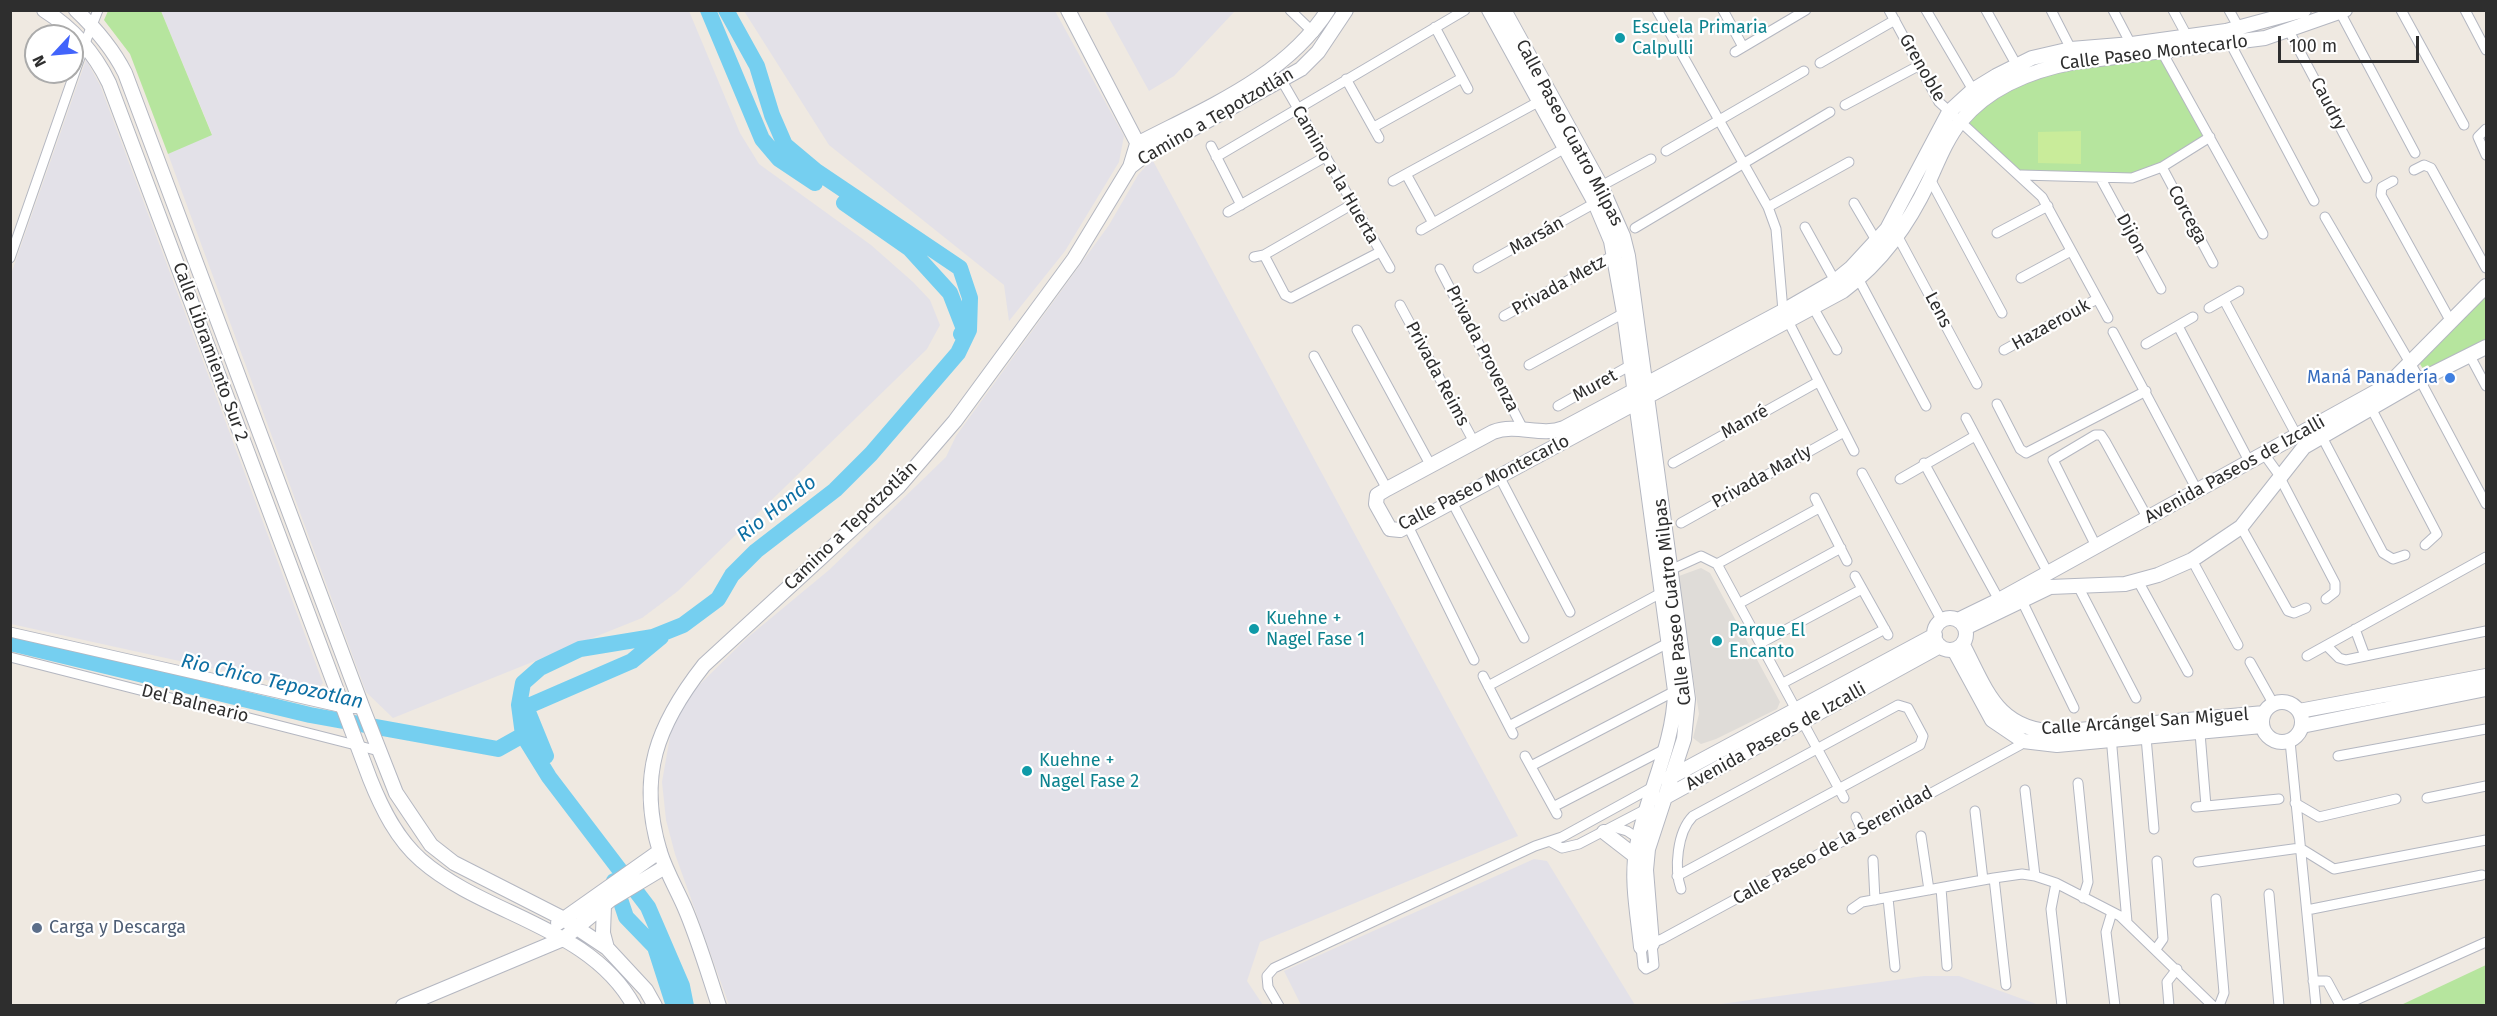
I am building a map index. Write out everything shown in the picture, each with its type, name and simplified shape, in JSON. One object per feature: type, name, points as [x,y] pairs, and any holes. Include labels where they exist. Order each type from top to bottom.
[{"type":"street","name":"Calle Libramiento Sur 2","points":[[44,10],[62,22],[85,43],[104,72],[344,711],[380,803],[395,830],[419,859],[446,879],[563,939],[596,961],[615,979],[634,1005]]},
{"type":"street","name":"Calle Libramiento Sur 2","points":[[76,10],[92,25],[125,73],[364,712],[402,806],[431,845],[454,863],[562,918],[608,948],[646,990],[655,1005]]},
{"type":"street","points":[[10,258],[98,10]]},
{"type":"street","points":[[1068,10],[1144,156]]},
{"type":"street","points":[[1290,10],[1314,33]]},
{"type":"street","name":"Camino a Tepotzotlán","points":[[719,1005],[685,907],[665,867],[652,808],[651,778],[656,747],[664,723],[679,696],[704,665],[899,486],[934,445],[1052,292],[1130,167],[1137,144],[1274,69],[1314,33],[1328,10]]},
{"type":"street","points":[[1216,157],[1465,10]]},
{"type":"street","name":"Calle Paseo Cuatro Milpas","points":[[1489,10],[1565,148],[1601,186],[1616,244],[1630,365],[1641,395]]},
{"type":"street","name":"Calle Paseo Cuatro Milpas","points":[[1504,10],[1581,163],[1595,203],[1616,244],[1628,256],[1641,395],[1665,573],[1687,683],[1684,739],[1648,849],[1646,945]]},
{"type":"street","points":[[1657,10],[1745,162],[1768,207],[1776,229],[1786,317],[1854,451]]},
{"type":"street","points":[[1723,10],[1739,50],[1806,10]]},
{"type":"street","name":"Grenoble","points":[[1889,10],[1939,102],[2021,176],[2048,206],[2108,318]]},
{"type":"street","points":[[1926,10],[1972,90]]},
{"type":"street","points":[[1986,10],[2016,64]]},
{"type":"street","points":[[2051,10],[2071,49]]},
{"type":"street","points":[[2113,10],[2134,50]]},
{"type":"street","points":[[2173,10],[2187,36]]},
{"type":"street","points":[[2229,10],[2231,34],[2313,201]]},
{"type":"street","name":"Calle Paseo Montecarlo","points":[[1786,317],[1814,309],[1859,280],[1898,237],[1960,122],[1998,88],[2026,75],[2076,62],[2187,36],[2231,34],[2287,19],[2304,10]]},
{"type":"street","points":[[2401,10],[2464,125]]},
{"type":"street","points":[[2465,10],[2487,50]]},
{"type":"street","name":"Camino a Tepotzotlán","points":[[1130,167],[1144,156],[1301,69],[1318,52],[1347,11]]},
{"type":"street","points":[[2343,11],[2415,153]]},
{"type":"street","name":"Calle Paseo Montecarlo","points":[[1641,395],[1559,430],[1504,427],[1377,495],[1376,504],[1390,528],[1400,530],[1786,317],[1834,281],[1876,242],[1902,205],[1926,152],[1949,112],[1972,90],[2016,64],[2071,49],[2162,52],[2287,19],[2343,11]]},
{"type":"street","name":"Caudry","points":[[2287,19],[2367,178]]},
{"type":"street","points":[[1820,63],[1895,20]]},
{"type":"street","points":[[1435,27],[1468,89]]},
{"type":"street","points":[[2162,52],[2263,234]]},
{"type":"street","points":[[1845,105],[1920,65]]},
{"type":"street","points":[[1274,69],[1282,81]]},
{"type":"street","points":[[1666,151],[1804,71]]},
{"type":"street","points":[[1374,127],[1462,78]]},
{"type":"street","points":[[1346,79],[1379,138]]},
{"type":"street","name":"Camino a la Huerta","points":[[1282,81],[1378,253],[1389,268]]},
{"type":"street","points":[[1393,181],[1538,102]]},
{"type":"street","points":[[1635,228],[1830,112]]},
{"type":"street","points":[[2487,129],[2478,137],[2487,154]]},
{"type":"street","points":[[2021,176],[2132,178],[2162,167],[2210,136]]},
{"type":"street","points":[[1210,146],[1241,205]]},
{"type":"street","points":[[1421,230],[1565,148]]},
{"type":"street","points":[[137,157],[154,150]]},
{"type":"street","points":[[1228,212],[1325,157]]},
{"type":"street","points":[[1601,186],[1652,159]]},
{"type":"street","points":[[1768,207],[1849,162]]},
{"type":"street","points":[[2414,170],[2424,165],[2431,168],[2487,268]]},
{"type":"street","name":"Corcega","points":[[2162,167],[2213,263]]},
{"type":"street","points":[[1406,174],[1433,223]]},
{"type":"street","points":[[1930,179],[2002,313]]},
{"type":"street","name":"Dijon","points":[[2101,179],[2161,289]]},
{"type":"street","points":[[2394,181],[2380,189],[2450,320]]},
{"type":"street","name":"Marsán","points":[[1478,268],[1595,203]]},
{"type":"street","points":[[1854,203],[1876,242]]},
{"type":"street","points":[[1254,257],[1264,255],[1351,205]]},
{"type":"street","points":[[1997,233],[2048,206]]},
{"type":"street","points":[[2325,217],[2420,380],[2487,504]]},
{"type":"street","points":[[1805,227],[1834,281]]},
{"type":"street","name":"Lens","points":[[1898,237],[1977,384]]},
{"type":"street","name":"Privada Metz","points":[[1504,316],[1616,244]]},
{"type":"street","points":[[2021,278],[2071,251]]},
{"type":"street","points":[[1264,255],[1285,295],[1291,298],[1378,253]]},
{"type":"street","name":"Privada Provenza","points":[[1440,269],[1523,429]]},
{"type":"street","points":[[1859,280],[1926,405]]},
{"type":"street","name":"Avenida Paseos de Izcalli","points":[[1961,624],[1999,600],[2147,517],[2388,385],[2450,320],[2487,286]]},
{"type":"street","points":[[2209,308],[2239,291]]},
{"type":"street","name":"Hazaerouk","points":[[2004,350],[2097,299]]},
{"type":"street","points":[[2224,300],[2297,436]]},
{"type":"street","points":[[194,309],[211,303]]},
{"type":"street","name":"Privada Reims","points":[[1400,305],[1474,442]]},
{"type":"street","points":[[1814,309],[1837,350]]},
{"type":"street","points":[[1528,366],[1624,313]]},
{"type":"street","points":[[2146,344],[2193,317]]},
{"type":"street","points":[[2178,326],[2249,461]]},
{"type":"street","points":[[1357,330],[1431,466]]},
{"type":"street","points":[[2113,332],[2198,490]]},
{"type":"street","name":"Avenida Paseos de Izcalli","points":[[1961,624],[2050,587],[2079,588],[2138,581],[2192,560],[2241,527],[2304,447],[2321,435],[2420,380],[2487,347]]},
{"type":"street","points":[[1314,356],[1387,489]]},
{"type":"street","points":[[2470,356],[2487,386]]},
{"type":"street","name":"Muret","points":[[1558,406],[1630,365]]},
{"type":"street","name":"Manré","points":[[1673,463],[1818,382]]},
{"type":"street","points":[[1997,404],[2020,449],[2026,453],[2146,391]]},
{"type":"street","points":[[2371,408],[2437,534],[2426,544]]},
{"type":"street","points":[[1966,418],[2048,573]]},
{"type":"street","name":"Privada Marly","points":[[1681,523],[1844,432]]},
{"type":"street","points":[[2096,546],[2053,460],[2095,435],[2101,435],[2147,517]]},
{"type":"street","points":[[2321,435],[2383,553],[2393,559],[2405,555]]},
{"type":"street","points":[[1900,479],[1924,463],[1975,436]]},
{"type":"street","points":[[2264,454],[2280,478],[2336,587],[2326,599]]},
{"type":"street","points":[[1924,463],[1999,600]]},
{"type":"street","points":[[1862,474],[1942,621],[1937,641],[1958,647],[1966,637],[1961,624],[1949,618],[1942,621]]},
{"type":"street","points":[[1499,476],[1570,612]]},
{"type":"street","points":[[1815,498],[1847,561]]},
{"type":"street","points":[[1452,502],[1524,638]]},
{"type":"street","points":[[1718,564],[1820,508]]},
{"type":"street","points":[[1408,526],[1474,660]]},
{"type":"street","points":[[2241,527],[2291,613],[2306,608]]},
{"type":"street","points":[[278,535],[296,529]]},
{"type":"street","points":[[1740,603],[1841,548]]},
{"type":"street","points":[[288,561],[305,554]]},
{"type":"street","points":[[1665,573],[1701,556],[1718,564],[1842,794]]},
{"type":"street","points":[[2307,656],[2487,557]]},
{"type":"street","points":[[2192,560],[2238,645]]},
{"type":"street","points":[[2066,563],[2136,698]]},
{"type":"street","name":"Calle Paseo Cuatro Milpas","points":[[1646,945],[1635,856],[1651,788],[1667,748],[1675,716],[1675,691],[1661,593],[1665,573]]},
{"type":"street","points":[[1783,684],[1887,632],[1855,576]]},
{"type":"street","points":[[2138,581],[2188,672]]},
{"type":"street","points":[[1761,644],[1862,589]]},
{"type":"street","points":[[1488,686],[1661,593]]},
{"type":"street","points":[[2021,599],[2074,708]]},
{"type":"street","points":[[2355,629],[2365,656]]},
{"type":"street","points":[[2327,646],[2339,658],[2346,660],[2487,631]]},
{"type":"street","points":[[10,632],[344,711],[364,712]]},
{"type":"street","name":"Avenida Paseos de Izcalli","points":[[1551,842],[1562,848],[1568,848],[1609,830],[1801,716],[1937,641]]},
{"type":"street","points":[[1483,676],[1511,730],[1668,643]]},
{"type":"street","name":"Calle Arcángel San Miguel","points":[[1958,647],[2001,712],[2015,723],[2035,731],[2146,737],[2200,733],[2266,714]]},
{"type":"street","name":"Calle Arcángel San Miguel","points":[[1958,647],[1992,720],[2023,741],[2056,744],[2110,734],[2266,714]]},
{"type":"street","name":"Del Balneario","points":[[10,657],[378,747]]},
{"type":"street","points":[[2250,662],[2266,714],[2270,738],[2276,741],[2290,741],[2298,735],[2302,726],[2299,711],[2285,701],[2266,714]]},
{"type":"street","points":[[2299,711],[2487,675]]},
{"type":"street","points":[[2302,726],[2487,689]]},
{"type":"street","points":[[1531,766],[1675,691]]},
{"type":"street","points":[[1677,876],[1842,794],[1920,745],[1923,736],[1908,708],[1902,704],[1693,816],[1686,823],[1677,876],[1681,889]]},
{"type":"street","name":"Avenida Paseos de Izcalli","points":[[1651,788],[1709,757],[1801,716]]},
{"type":"street","points":[[2338,756],[2487,729]]},
{"type":"street","points":[[2200,733],[2206,806]]},
{"type":"street","points":[[2110,734],[2127,922]]},
{"type":"street","points":[[2146,737],[2154,829]]},
{"type":"street","points":[[1684,739],[1691,747],[1709,757]]},
{"type":"street","name":"Calle Paseo de la Serenidad","points":[[1646,945],[2020,745],[2023,741]]},
{"type":"street","points":[[2290,741],[2316,1005]]},
{"type":"street","points":[[1524,756],[1555,810],[1667,748]]},
{"type":"street","points":[[2078,783],[2088,882],[2084,898]]},
{"type":"street","points":[[2427,798],[2487,786]]},
{"type":"street","points":[[1279,1005],[1268,987],[1267,976],[1274,968],[1535,846],[1551,842],[1651,788]]},
{"type":"street","points":[[2025,790],[2035,876]]},
{"type":"street","points":[[2196,807],[2279,798]]},
{"type":"street","points":[[2295,803],[2319,817],[2396,799]]},
{"type":"street","points":[[1975,811],[1983,880]]},
{"type":"street","points":[[1856,817],[1862,830]]},
{"type":"street","points":[[1609,830],[1627,831],[1639,839]]},
{"type":"street","points":[[1609,830],[1635,856]]},
{"type":"street","points":[[1921,836],[1929,890]]},
{"type":"street","points":[[2198,862],[2300,848],[2334,869],[2487,840]]},
{"type":"street","points":[[403,1005],[563,939],[606,899],[648,868],[660,851]]},
{"type":"street","points":[[1873,860],[1875,900]]},
{"type":"street","points":[[2156,949],[2163,939],[2157,861]]},
{"type":"street","points":[[648,868],[665,867]]},
{"type":"street","points":[[1852,909],[1862,902],[1994,878],[2022,874],[2035,876],[2056,883],[2127,922],[2213,1005]]},
{"type":"street","points":[[2307,910],[2482,875]]},
{"type":"street","points":[[1994,878],[2006,985]]},
{"type":"street","points":[[2056,883],[2051,909],[2062,1005]]},
{"type":"street","points":[[1941,888],[1947,966]]},
{"type":"street","points":[[2270,894],[2279,1005]]},
{"type":"street","points":[[1888,898],[1895,967]]},
{"type":"street","points":[[530,953],[562,918],[606,899]]},
{"type":"street","points":[[606,899],[603,933],[608,948]]},
{"type":"street","points":[[2216,899],[2224,993],[2219,1005]]},
{"type":"street","points":[[2112,912],[2106,932],[2115,1005]]},
{"type":"street","points":[[2313,981],[2327,981],[2340,1005],[2345,1005],[2487,942]]},
{"type":"street","points":[[2169,1005],[2167,982],[2177,969]]},
{"type":"shaded area","points":[[161,11],[689,11],[740,133],[759,164],[871,245],[913,282],[930,300],[940,325],[927,349],[678,591],[642,618],[393,718],[366,692],[168,154],[212,134]]},
{"type":"shaded area","points":[[744,11],[1055,11],[1124,136],[1119,162],[1065,251],[1009,321],[1004,285],[829,145]]},
{"type":"shaded area","points":[[1105,11],[1235,11],[1174,76],[1149,91]]},
{"type":"shaded area","points":[[86,60],[100,85],[323,683],[316,691],[11,624],[11,274],[78,84],[84,84]]},
{"type":"shaded area","points":[[1152,159],[1518,836],[1260,942],[1247,981],[1263,1005],[729,1005],[675,854],[666,820],[662,782],[672,725],[696,688],[747,638],[829,570],[946,457],[956,436],[1109,225],[1138,175]]},
{"type":"shaded area","name":"Parque El Encanto","points":[[1701,568],[1710,573],[1780,702],[1777,709],[1701,744],[1693,738],[1699,714],[1678,581],[1679,576]]},
{"type":"shaded area","points":[[1534,859],[1547,861],[1635,1005],[1301,1005],[1284,971]]},
{"type":"shaded area","points":[[1924,976],[1959,976],[2039,1005],[1714,1005]]},
{"type":"green space","points":[[108,11],[161,11],[212,135],[168,154],[130,54],[104,20]]},
{"type":"green space","points":[[2163,51],[2211,139],[2140,180],[2028,181],[1960,122],[2048,67]]},
{"type":"green space","points":[[2081,131],[2081,164],[2038,163],[2038,132]]},
{"type":"green space","points":[[2486,293],[2486,341],[2425,372],[2420,364],[2431,344]]},
{"type":"green space","points":[[2486,965],[2486,1005],[2401,1005]]},
{"type":"waterway","points":[[708,10],[762,139],[779,159],[815,183]]},
{"type":"waterway","name":"Rio Hondo","points":[[686,1006],[682,986],[648,907],[549,777],[523,735],[519,705],[523,683],[540,668],[580,649],[653,637],[683,625],[718,599],[732,575],[756,551],[835,490],[871,454],[958,353],[969,330],[970,298],[960,268],[816,171],[785,145],[772,115],[757,66],[726,10]]},
{"type":"waterway","points":[[844,203],[910,249],[950,293],[964,329],[961,334]]},
{"type":"waterway","points":[[546,756],[526,707],[632,661],[661,637]]},
{"type":"waterway","name":"Rio Chico Tepozotlan","points":[[10,643],[310,715],[498,749],[523,735]]},
{"type":"waterway","points":[[614,881],[626,917],[655,947],[674,1006]]},
{"type":"place","name":"Escuela Primaria Calpulli","points":[[1620,38]]},
{"type":"place","name":"Maná Panadería","points":[[2450,378]]},
{"type":"place","name":"Kuehne + Nagel Fase 1","points":[[1254,629]]},
{"type":"place","name":"Parque El Encanto","points":[[1717,641]]},
{"type":"place","name":"Kuehne + Nagel Fase 2","points":[[1027,771]]},
{"type":"place","name":"Carga y Descarga","points":[[37,928]]}]
